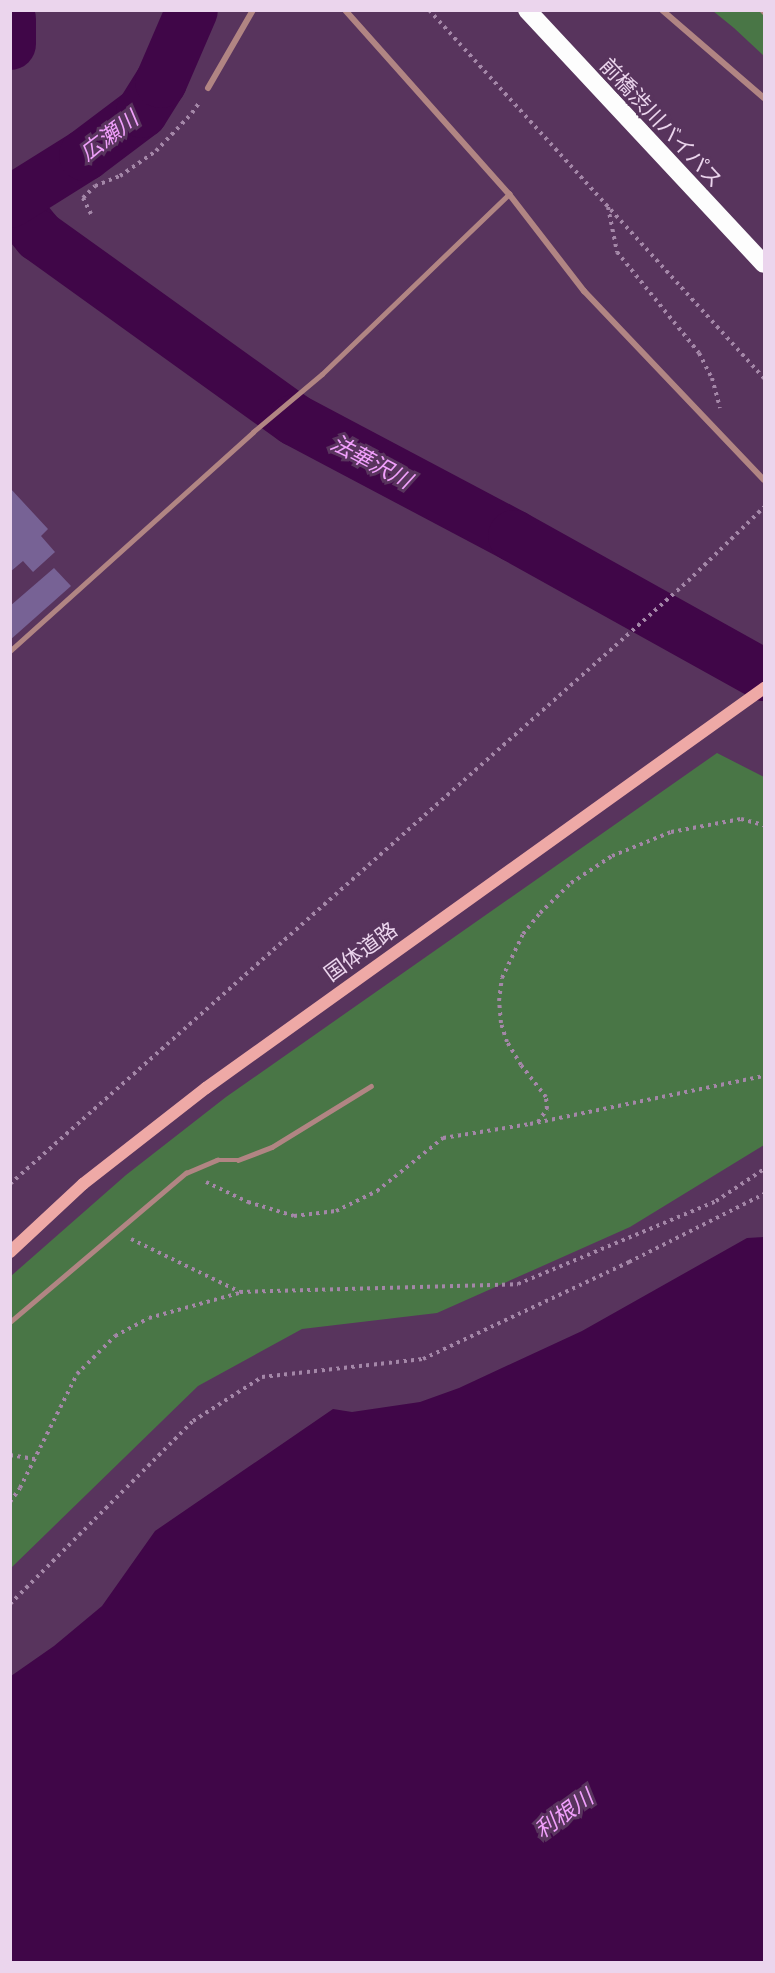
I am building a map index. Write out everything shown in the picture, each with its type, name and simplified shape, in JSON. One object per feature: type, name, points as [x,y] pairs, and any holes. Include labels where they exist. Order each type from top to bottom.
[{"type":"highway","name":"前橋渋川バイパス","points":[[527,10],[765,264]]},
{"type":"street","points":[[208,88],[253,10]]},
{"type":"street","points":[[345,10],[509,194],[584,291],[765,480]]},
{"type":"street","points":[[662,10],[765,98]]},
{"type":"street","name":"国体道路","points":[[10,1252],[84,1184],[197,1095],[765,688]]},
{"type":"lane","points":[[10,651],[316,378],[509,194]]},
{"type":"lane","points":[[10,1323],[186,1173],[217,1160],[238,1160],[272,1148],[371,1086]]},
{"type":"path","points":[[429,10],[765,378]]},
{"type":"path","points":[[91,214],[84,198],[95,186],[120,176],[156,151],[192,113],[208,88]]},
{"type":"path","points":[[608,206],[617,252],[699,353],[718,400],[723,437]]},
{"type":"path","points":[[10,1184],[676,592],[765,507]]},
{"type":"path","points":[[538,1123],[547,1109],[546,1097],[521,1065],[507,1042],[501,1023],[499,1000],[502,978],[523,934],[540,913],[571,883],[612,856],[670,832],[741,819],[765,825]]},
{"type":"path","points":[[186,1173],[248,1202],[294,1216],[336,1210],[377,1191],[443,1138],[538,1123],[765,1076]]},
{"type":"path","points":[[10,1502],[77,1374],[115,1336],[149,1318],[240,1292],[518,1284],[716,1201],[765,1169]]},
{"type":"path","points":[[10,1604],[193,1421],[262,1377],[423,1359],[765,1194]]},
{"type":"path","points":[[117,1232],[240,1292]]},
{"type":"path","points":[[10,1455],[34,1459]]},
{"type":"green space","points":[[713,11],[764,11],[764,56],[734,28]]},
{"type":"green space","points":[[717,753],[764,777],[764,1145],[630,1227],[437,1313],[302,1329],[198,1386],[11,1568],[11,1276],[126,1175],[226,1097]]},
{"type":"water","name":"利根川","points":[[764,1237],[764,1962],[11,1962],[11,1676],[54,1646],[102,1606],[155,1531],[333,1409],[352,1412],[420,1402],[459,1388],[582,1331],[747,1238]]},
{"type":"building","points":[[10,488],[48,529],[41,536],[55,552],[33,572],[23,561],[10,572]]},
{"type":"building","points":[[54,568],[71,586],[10,640],[10,606]]},
{"type":"waterway","name":"広瀬川","points":[[10,202],[85,155],[142,112],[161,82],[192,10]]},
{"type":"waterway","name":"法華沢川","points":[[10,19],[10,44]]},
{"type":"waterway","name":"法華沢川","points":[[10,201],[39,236],[295,420],[514,536],[764,675]]}]
